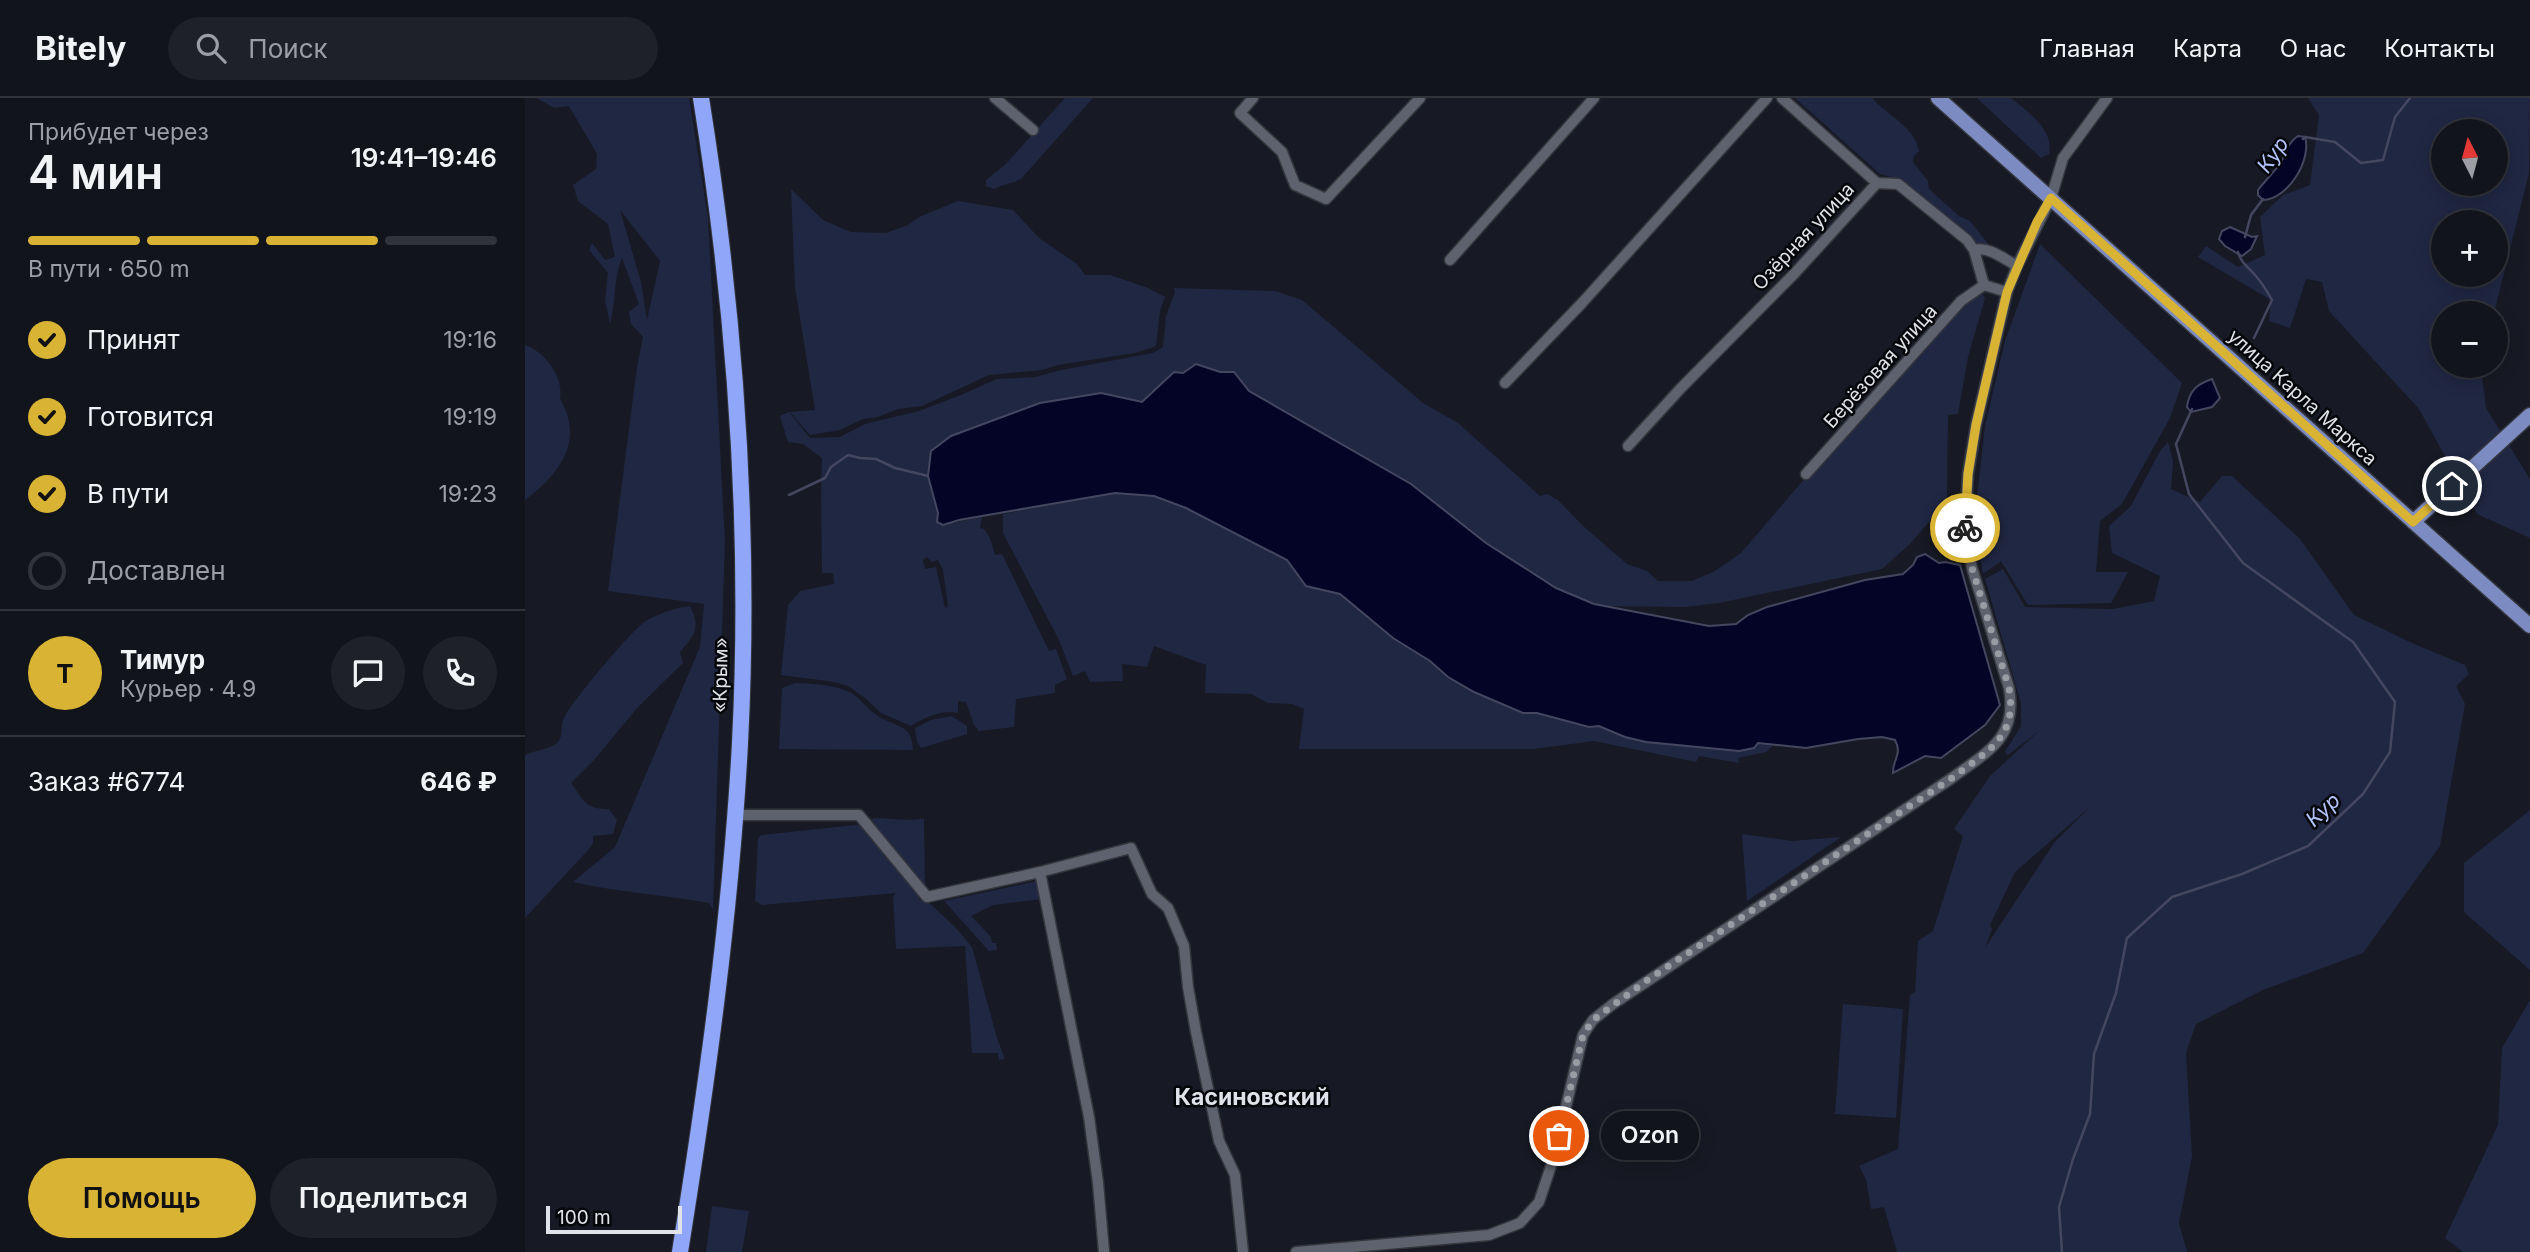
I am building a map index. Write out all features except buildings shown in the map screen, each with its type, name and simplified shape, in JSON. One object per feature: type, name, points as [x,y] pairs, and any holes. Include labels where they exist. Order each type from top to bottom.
[{"type":"highway","name":"«Крым»","points":[[680,1252],[701,1123],[726,913],[735,815],[743,570],[734,380],[719,210],[701,98]]},
{"type":"highway","points":[[688,1252],[717,1059],[738,868],[748,630],[747,490],[726,210],[707,98]]},
{"type":"main road","name":"улица Карла Маркса","points":[[1938,98],[2530,626]]},
{"type":"main road","points":[[2413,522],[2530,415]]},
{"type":"street","points":[[995,98],[1033,130]]},
{"type":"street","points":[[1252,98],[1240,113],[1282,152],[1295,186],[1326,199],[1420,98]]},
{"type":"street","points":[[1450,260],[1594,98]]},
{"type":"street","points":[[1505,383],[1582,303],[1767,98]]},
{"type":"street","points":[[1782,98],[1877,183]]},
{"type":"street","points":[[1296,1252],[1489,1235],[1520,1223],[1539,1202],[1554,1157],[1583,1035],[1593,1020],[1646,981],[1952,778],[1998,743],[2009,725],[2012,705],[1972,568],[1965,528],[1968,474],[1976,425],[2007,292],[2017,266],[2051,198],[2063,158],[2107,98]]},
{"type":"street","name":"Озёрная улица","points":[[1628,446],[1681,387],[1794,274],[1877,183],[1898,184],[1967,240],[1974,250],[1984,285]]},
{"type":"street","points":[[1974,250],[1982,248],[2017,266]]},
{"type":"street","points":[[1984,285],[2007,292]]},
{"type":"street","name":"Берёзовая улица","points":[[1806,474],[1961,301],[1984,285]]},
{"type":"street","points":[[741,815],[859,815],[927,897],[1131,848],[1152,894],[1168,908],[1184,946],[1190,998],[1219,1141],[1235,1175],[1243,1252]]},
{"type":"street","points":[[1040,872],[1089,1117],[1104,1252]]},
{"type":"shaded area","points":[[537,98],[689,98],[708,218],[725,542],[713,909],[709,903],[573,882],[615,847],[700,647],[704,604],[608,591],[643,337],[631,324],[629,312],[639,304],[622,258],[610,324],[605,300],[608,273],[589,250],[592,243],[605,260],[615,257],[608,224],[578,201],[573,185],[596,169],[597,154],[569,106],[554,108]],"holes":[[[620,210],[660,261],[647,320],[641,282]]]},
{"type":"shaded area","points":[[1065,98],[1093,98],[1021,179],[994,189],[986,186],[986,180],[1005,165]]},
{"type":"shaded area","points":[[1795,98],[1872,98],[1912,135],[1919,151],[1913,162],[1928,181],[1929,189],[1959,216],[1970,221],[1989,245],[1974,247],[1898,179],[1880,174]]},
{"type":"shaded area","points":[[1977,98],[2011,98],[2044,129],[2050,145],[2049,154],[2041,158]]},
{"type":"shaded area","points":[[2308,98],[2530,98],[2529,173],[2508,257],[2508,210],[2431,210],[2431,287],[2500,287],[2497,301],[2431,301],[2431,378],[2482,378],[2486,408],[2530,479],[2530,538],[2477,514],[2419,409],[2329,311],[2322,282],[2306,279],[2290,328],[2269,321],[2271,300],[2198,257],[2206,246],[2238,267],[2265,255],[2260,217],[2283,195],[2310,185],[2319,115]]},
{"type":"shaded area","points":[[2298,136],[2305,137],[2306,146],[2305,156],[2296,177],[2281,193],[2263,200],[2258,195],[2258,190],[2280,164],[2289,145]]},
{"type":"shaded area","points":[[791,189],[823,220],[851,232],[886,233],[958,201],[1013,210],[1039,238],[1077,264],[1085,275],[1110,275],[1165,297],[1160,311],[1156,346],[1135,353],[1042,370],[989,375],[922,406],[898,409],[878,417],[863,419],[840,430],[810,435],[790,412],[815,410],[795,287]]},
{"type":"shaded area","points":[[2230,227],[2252,237],[2257,236],[2251,249],[2242,256],[2219,239],[2222,231]]},
{"type":"shaded area","points":[[2040,244],[2182,383],[2170,418],[2122,504],[2100,521],[2096,572],[2128,572],[2111,603],[2028,605],[2001,561],[1983,574],[1974,525],[1985,426],[2005,341]]},
{"type":"shaded area","points":[[1978,287],[1985,298],[1968,357],[1958,414],[1948,415],[1947,501],[1910,544],[1882,569],[1719,603],[1685,607],[1594,604],[1556,588],[1486,543],[1411,484],[1249,391],[1234,372],[1220,372],[1196,364],[1183,373],[1174,373],[1142,402],[1101,393],[1040,403],[951,436],[928,476],[943,525],[982,517],[980,528],[984,529],[990,538],[995,555],[1002,554],[1049,651],[1056,649],[1067,679],[1055,685],[1055,693],[1016,699],[1014,727],[979,731],[974,725],[966,702],[958,701],[958,713],[940,713],[911,726],[881,713],[848,686],[781,675],[788,605],[800,591],[834,584],[833,573],[822,573],[822,458],[803,444],[788,442],[780,416],[789,412],[810,438],[840,437],[865,424],[919,411],[997,379],[1035,377],[1153,353],[1163,347],[1166,316],[1174,288],[1275,291],[1302,300],[1423,403],[1458,423],[1540,496],[1547,494],[1558,500],[1627,564],[1647,571],[1658,581],[1692,581],[1715,571],[1741,553],[1830,449]],"holes":[[[927,557],[932,562],[938,560],[943,570],[948,606],[945,608],[936,567],[925,569],[923,560]]]},
{"type":"shaded area","points":[[525,345],[546,359],[556,374],[560,399],[570,429],[565,456],[558,468],[525,500]]},
{"type":"shaded area","points":[[1196,364],[1220,372],[1234,372],[1249,391],[1411,484],[1486,543],[1556,588],[1594,604],[1709,626],[1736,624],[1748,615],[1767,607],[1865,580],[1903,574],[1917,557],[1925,554],[1939,563],[1960,565],[2000,705],[1985,725],[1941,758],[1925,756],[1893,773],[1898,753],[1897,745],[1895,740],[1882,737],[1806,748],[1758,743],[1754,748],[1739,751],[1646,742],[1599,726],[1589,727],[1537,713],[1523,713],[1474,692],[1393,638],[1340,594],[1306,586],[1287,560],[1186,508],[1154,496],[1115,493],[943,525],[937,522],[938,513],[928,476],[931,451],[951,436],[1040,403],[1101,393],[1142,402],[1174,372],[1183,373]]},
{"type":"shaded area","points":[[2212,379],[2220,398],[2212,407],[2191,412],[2187,407],[2192,392]]},
{"type":"shaded area","points":[[2168,442],[2173,461],[2171,489],[2200,502],[2222,476],[2232,476],[2300,539],[2354,615],[2465,665],[2469,674],[2456,686],[2465,704],[2440,846],[2363,953],[2263,990],[2196,1024],[2186,1053],[2192,1156],[2179,1223],[2187,1252],[1897,1252],[1884,1207],[1871,1209],[1866,1179],[1859,1166],[1898,1149],[1910,995],[1915,992],[1918,941],[1933,931],[1963,836],[1954,829],[1990,776],[2040,730],[2008,755],[2005,752],[2021,726],[2021,703],[1985,579],[2003,569],[2025,607],[2113,609],[2154,601],[2160,576],[2112,553],[2109,526],[2131,506],[2160,451]],"holes":[[[2091,806],[2054,843],[1985,948],[1992,929],[1990,925],[2015,872]]]},
{"type":"shaded area","points":[[1115,493],[1154,496],[1186,508],[1287,560],[1306,585],[1340,594],[1393,638],[1430,661],[1448,677],[1474,692],[1523,713],[1537,713],[1589,727],[1599,726],[1646,742],[1739,751],[1754,748],[1758,743],[1773,746],[1766,752],[1738,758],[1739,763],[1699,756],[1696,762],[1594,741],[1534,749],[1299,749],[1304,709],[1292,704],[1268,703],[1251,694],[1205,693],[1206,665],[1154,646],[1147,667],[1122,664],[1123,681],[1090,682],[1085,671],[1073,676],[1059,640],[1003,533],[1003,514]]},
{"type":"shaded area","points":[[690,606],[696,626],[693,636],[680,652],[683,663],[638,707],[571,783],[590,806],[609,809],[617,820],[613,834],[593,836],[589,849],[525,918],[525,755],[556,744],[561,735],[563,721],[578,697],[642,624],[663,613]]},
{"type":"shaded area","points":[[795,683],[832,686],[853,694],[874,714],[902,727],[910,735],[913,750],[779,749],[782,688]]},
{"type":"shaded area","points":[[952,716],[967,726],[967,734],[921,748],[917,742],[915,728],[931,720]]},
{"type":"shaded area","points":[[2530,810],[2530,970],[2464,912],[2464,863]]},
{"type":"shaded area","points":[[924,818],[925,888],[871,820]]},
{"type":"shaded area","points":[[862,826],[919,896],[919,900],[927,901],[972,947],[1005,1059],[999,1060],[998,1053],[972,1053],[965,946],[896,949],[893,897],[896,893],[762,905],[755,901],[758,839],[761,835]]},
{"type":"shaded area","points":[[1742,834],[1792,841],[1841,837],[1747,901]]},
{"type":"shaded area","points":[[1038,881],[1042,899],[993,905],[971,916],[991,937],[992,943],[996,943],[997,950],[989,951],[944,901]]},
{"type":"shaded area","points":[[2530,1000],[2530,1252],[2463,1252],[2445,1238],[2498,1125],[2502,1048]]},
{"type":"shaded area","points":[[1843,1004],[1903,1009],[1896,1118],[1835,1114]]},
{"type":"shaded area","points":[[712,1206],[749,1211],[742,1252],[706,1252]]},
{"type":"waterway","name":"Кур","points":[[2303,139],[2305,137],[2335,142],[2361,163],[2383,160],[2395,117],[2410,98]]},
{"type":"waterway","name":"Кур","points":[[2245,237],[2251,215],[2263,199]]},
{"type":"waterway","points":[[2238,252],[2272,300],[2254,338]]},
{"type":"waterway","name":"Кур","points":[[2062,1252],[2059,1207],[2090,1114],[2094,1054],[2116,993],[2127,938],[2172,897],[2242,874],[2308,846],[2363,794],[2390,752],[2395,702],[2353,642],[2243,563],[2189,494],[2176,444],[2192,409]]},
{"type":"waterway","points":[[789,495],[825,478],[831,467],[848,455],[876,459],[895,468],[928,476]]},
{"type":"way so far","points":[[1559,1136],[1583,1035],[1593,1020],[1646,981],[1952,778],[1998,743],[2009,725],[2012,705],[1972,568],[1965,528]]},
{"type":"place","name":"Ozon","points":[[1559,1136]]},
{"type":"district","name":"Касиновский","points":[[1252,1097]]},
{"type":"route","points":[[1965,528],[1968,474],[1976,425],[2007,292],[2037,222],[2051,198],[2413,522],[2452,486]]}]
